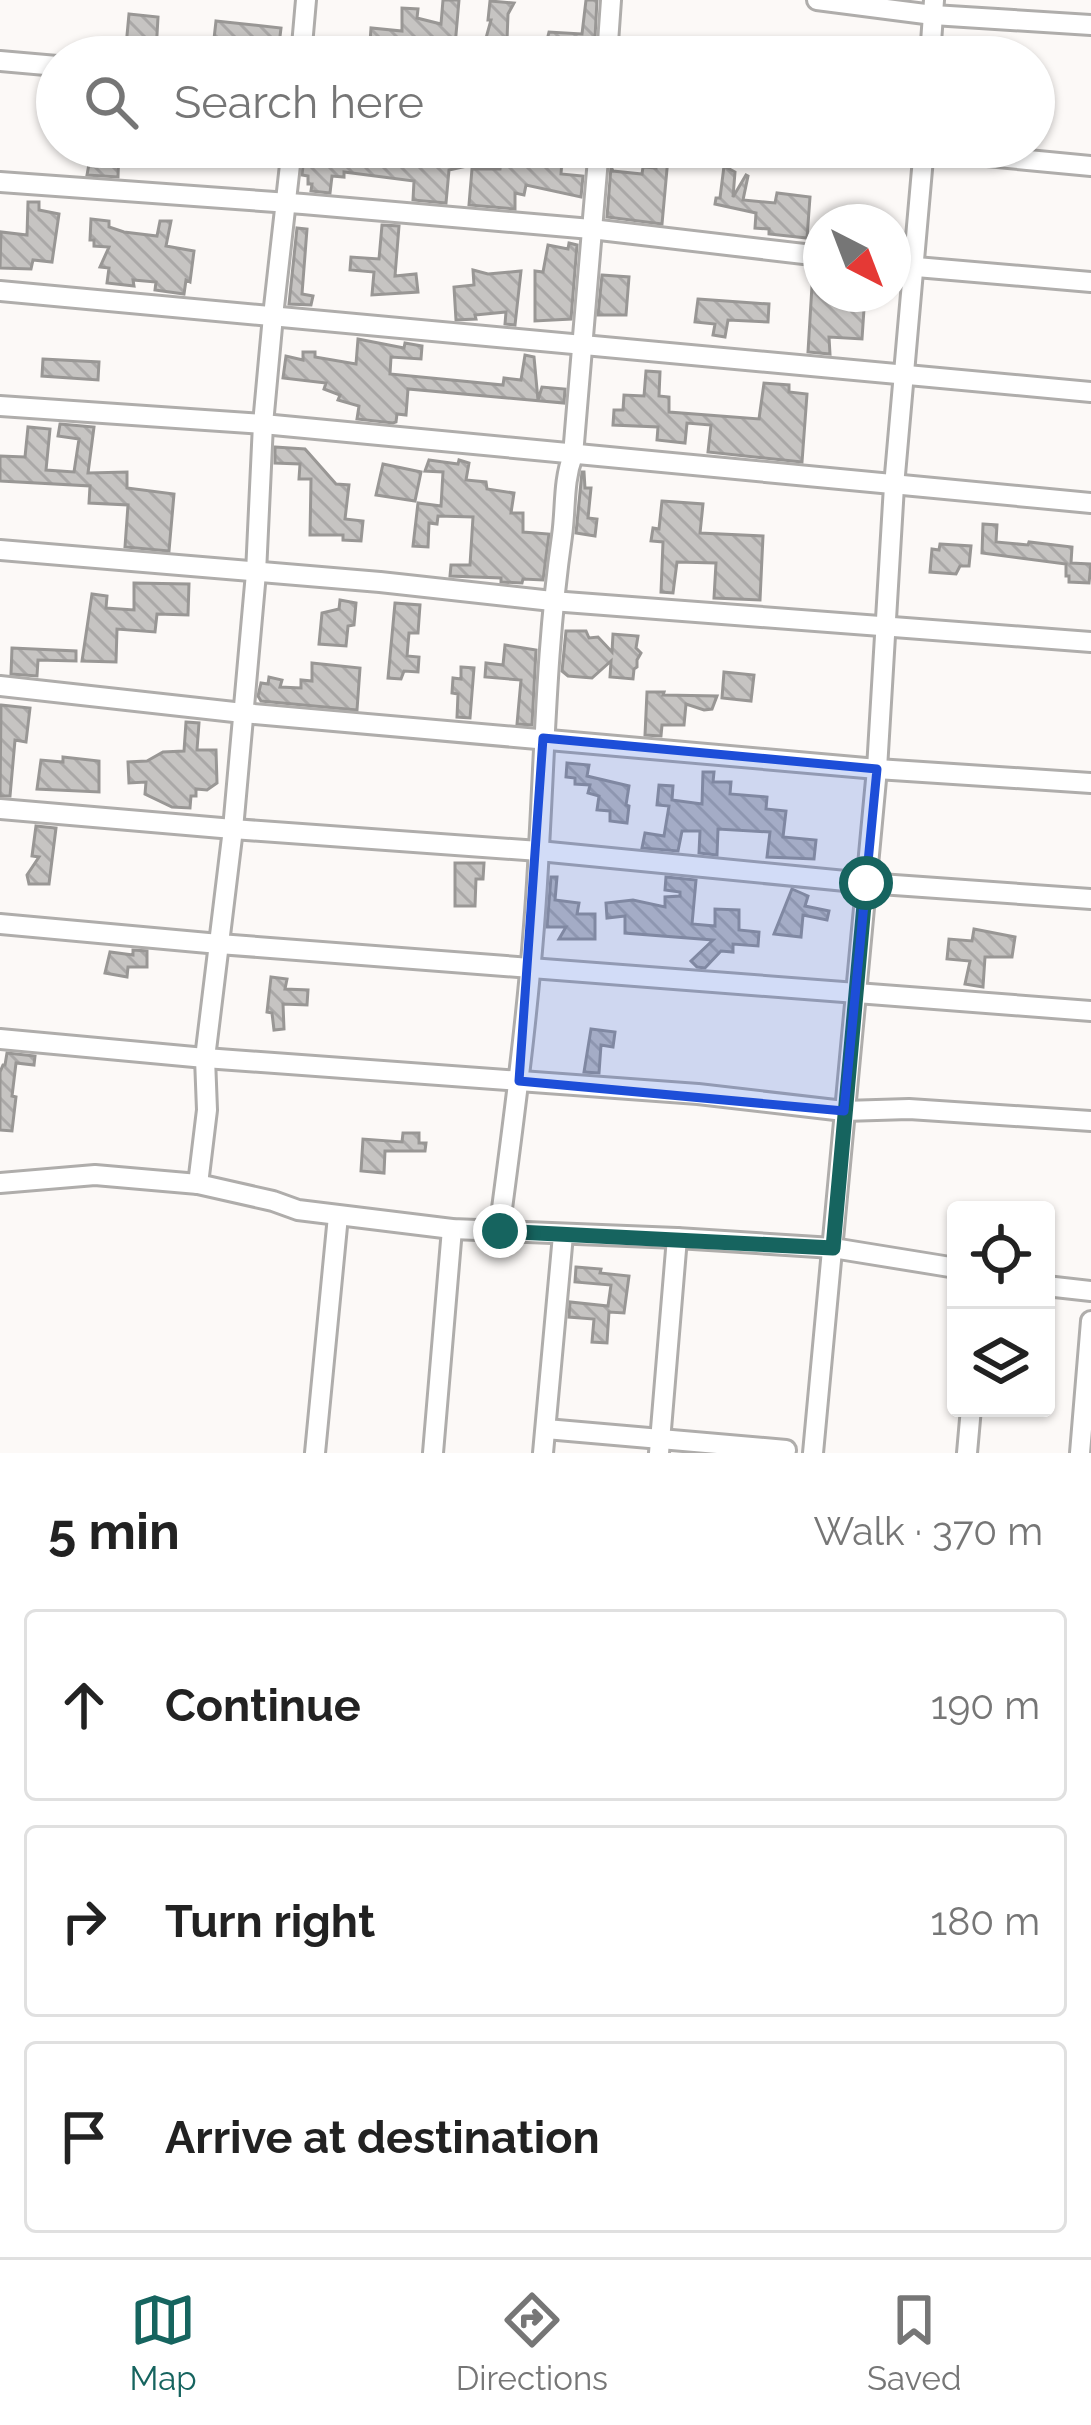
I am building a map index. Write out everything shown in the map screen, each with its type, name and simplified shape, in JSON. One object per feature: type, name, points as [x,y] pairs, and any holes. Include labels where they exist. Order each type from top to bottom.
[{"type":"street","points":[[303,36],[306,0]]},
{"type":"street","points":[[608,36],[611,0]]},
{"type":"street","points":[[817,0],[1091,25]]},
{"type":"street","points":[[0,61],[36,64]]},
{"type":"street","points":[[1055,162],[1091,166]]},
{"type":"street","points":[[198,1184],[207,1110],[205,1058],[232,829],[256,573],[263,424],[290,168]]},
{"type":"street","points":[[500,1231],[539,851],[552,601],[566,473],[574,455],[597,168]]},
{"type":"street","points":[[911,221],[921,168]]},
{"type":"street","points":[[0,182],[591,229],[803,254]]},
{"type":"street","points":[[911,267],[1091,282]]},
{"type":"street","points":[[0,291],[1091,392]]},
{"type":"street","points":[[814,1453],[877,770],[904,376],[903,312]]},
{"type":"street","points":[[0,406],[263,424],[1091,503]]},
{"type":"street","points":[[0,550],[552,601],[1091,642]]},
{"type":"street","points":[[0,686],[243,713],[877,770],[1091,784]]},
{"type":"street","points":[[0,808],[1091,899]]},
{"type":"street","points":[[0,924],[1091,1011]]},
{"type":"street","points":[[0,1039],[698,1094],[844,1111],[909,1109],[1091,1121]]},
{"type":"street","points":[[0,1183],[95,1175],[198,1184],[298,1210],[452,1229],[833,1248],[947,1267]]},
{"type":"street","points":[[315,1453],[338,1216]]},
{"type":"street","points":[[433,1453],[452,1229]]},
{"type":"street","points":[[544,1453],[563,1234]]},
{"type":"street","points":[[660,1446],[677,1238]]},
{"type":"street","points":[[1055,1287],[1091,1291]]},
{"type":"street","points":[[1080,1453],[1091,1321]]},
{"type":"street","points":[[967,1453],[970,1417]]},
{"type":"street","points":[[546,1430],[660,1446],[786,1450]]},
{"type":"highlighted area","points":[[543,738],[877,769],[844,1111],[519,1081]]},
{"type":"building","points":[[443,0],[459,0],[456,36],[370,36],[371,28],[402,31],[402,8],[418,9],[417,18],[441,24]]},
{"type":"building","points":[[586,0],[597,0],[595,36],[548,36],[549,32],[582,34]]},
{"type":"building","points":[[490,1],[514,3],[508,14],[507,36],[487,36]]},
{"type":"building","points":[[129,14],[158,17],[157,36],[127,36]]},
{"type":"building","points":[[216,21],[281,28],[280,36],[214,36]]},
{"type":"building","points":[[88,168],[118,168],[118,177],[87,175]]},
{"type":"building","points":[[303,168],[458,168],[449,170],[446,203],[413,200],[414,181],[344,172],[344,177],[332,176],[330,193],[311,191],[308,176],[302,175]]},
{"type":"building","points":[[561,168],[561,174],[583,176],[581,197],[526,185],[524,195],[515,193],[515,209],[469,205],[472,169]]},
{"type":"building","points":[[611,168],[642,174],[643,168],[667,168],[662,224],[607,217]]},
{"type":"building","points":[[724,168],[735,172],[733,197],[746,175],[743,200],[775,203],[777,193],[810,197],[809,204],[803,204],[803,238],[755,228],[756,213],[715,204],[720,198]]},
{"type":"building","points":[[28,202],[39,202],[39,210],[59,214],[52,262],[33,260],[31,269],[0,268],[1,232],[27,235]]},
{"type":"building","points":[[91,219],[109,221],[109,227],[124,232],[157,236],[160,221],[171,221],[166,246],[194,251],[184,294],[155,290],[156,282],[107,283],[109,268],[100,267],[109,247],[94,246],[90,240]]},
{"type":"building","points":[[382,225],[399,226],[395,276],[416,274],[418,292],[372,295],[374,272],[350,270],[351,257],[379,259]]},
{"type":"building","points":[[297,228],[307,229],[302,294],[313,296],[311,305],[289,304]]},
{"type":"building","points":[[569,243],[577,245],[571,319],[535,321],[535,271],[543,272],[548,245],[568,249]]},
{"type":"building","points":[[473,270],[488,274],[521,271],[515,325],[505,324],[506,312],[456,320],[454,287],[474,285]]},
{"type":"building","points":[[602,275],[629,277],[626,315],[598,315]]},
{"type":"building","points":[[698,299],[769,304],[768,322],[728,320],[725,337],[713,335],[715,324],[695,322]]},
{"type":"building","points":[[810,312],[864,312],[862,339],[829,337],[830,354],[808,352]]},
{"type":"building","points":[[358,339],[404,348],[405,343],[422,346],[421,359],[391,357],[390,374],[503,385],[504,378],[521,380],[525,355],[534,357],[538,400],[542,387],[565,389],[564,403],[408,389],[406,415],[397,414],[393,423],[357,419],[359,406],[338,400],[340,395],[324,389],[326,383],[283,378],[286,356],[303,360],[303,352],[356,364]]},
{"type":"building","points":[[43,359],[99,362],[98,380],[42,376]]},
{"type":"building","points":[[646,371],[660,372],[659,396],[669,397],[669,412],[759,419],[764,383],[789,385],[789,392],[807,394],[802,462],[708,452],[711,425],[687,423],[685,443],[657,440],[658,427],[613,425],[614,410],[623,410],[624,395],[644,396]]},
{"type":"building","points":[[60,424],[94,427],[88,473],[127,472],[127,488],[174,494],[169,551],[125,547],[128,505],[89,503],[90,486],[0,481],[0,456],[25,457],[28,427],[50,429],[46,470],[74,472],[79,439],[58,436]]},
{"type":"building","points":[[275,447],[305,449],[336,484],[349,485],[345,519],[363,521],[361,541],[343,540],[343,535],[310,535],[311,479],[299,479],[300,464],[275,463]]},
{"type":"building","points":[[429,460],[469,463],[466,480],[514,493],[511,513],[523,513],[523,532],[549,534],[543,580],[523,579],[522,583],[450,576],[451,565],[470,565],[473,517],[438,516],[437,524],[429,523],[428,547],[413,546],[418,503],[441,506],[443,472],[425,471]]},
{"type":"building","points":[[383,464],[421,472],[415,501],[376,495]]},
{"type":"building","points":[[582,472],[585,488],[591,488],[588,518],[597,519],[595,536],[576,533]]},
{"type":"building","points":[[662,501],[703,504],[700,533],[763,536],[760,600],[714,598],[716,563],[677,562],[673,593],[661,592],[663,542],[651,541],[653,528],[659,529]]},
{"type":"building","points":[[983,524],[997,525],[996,542],[1072,547],[1071,563],[1091,564],[1089,583],[1069,582],[1066,564],[982,553]]},
{"type":"building","points":[[940,544],[971,546],[969,566],[960,566],[956,574],[930,572],[932,549],[939,550]]},
{"type":"building","points":[[134,583],[189,584],[188,615],[157,614],[155,632],[117,629],[116,662],[82,661],[92,594],[107,596],[106,608],[134,610]]},
{"type":"building","points":[[340,600],[356,603],[346,646],[319,644],[322,613],[339,609]]},
{"type":"building","points":[[395,603],[420,605],[418,633],[409,633],[407,656],[419,657],[418,672],[404,671],[401,679],[388,678]]},
{"type":"building","points":[[566,631],[586,631],[612,652],[613,634],[638,636],[636,648],[641,653],[633,679],[610,677],[611,661],[592,678],[568,676],[562,671]]},
{"type":"building","points":[[505,645],[536,650],[532,725],[517,724],[521,680],[485,677],[486,663],[503,665]]},
{"type":"building","points":[[12,648],[76,651],[76,661],[38,660],[37,676],[11,674]]},
{"type":"building","points":[[312,663],[360,668],[357,710],[261,701],[261,683],[268,684],[269,677],[282,680],[280,687],[301,688],[301,680],[312,681]]},
{"type":"building","points":[[461,667],[474,668],[470,718],[457,717],[458,694],[452,693],[453,678],[461,679]]},
{"type":"building","points":[[724,672],[754,675],[751,701],[722,698]]},
{"type":"building","points":[[647,692],[717,696],[712,709],[686,704],[684,725],[662,725],[661,736],[645,735]]},
{"type":"building","points":[[1,705],[30,708],[26,742],[15,740],[10,796],[0,796]]},
{"type":"building","points":[[186,722],[199,723],[197,750],[216,750],[217,783],[207,790],[196,789],[190,808],[172,807],[145,794],[146,782],[129,783],[128,762],[184,751]]},
{"type":"building","points":[[63,757],[99,761],[99,792],[37,789],[41,760],[63,762]]},
{"type":"building","points":[[567,763],[589,765],[587,776],[629,786],[627,823],[610,821],[610,811],[597,810],[599,796],[588,793],[590,785],[575,784],[575,778],[566,777]]},
{"type":"building","points":[[703,772],[714,772],[713,782],[731,782],[730,794],[767,797],[766,809],[786,811],[783,837],[816,840],[814,859],[767,857],[770,832],[718,829],[717,855],[699,853],[700,831],[682,831],[678,851],[642,848],[645,833],[664,836],[669,806],[657,805],[659,785],[673,786],[672,800],[702,804]]},
{"type":"building","points":[[36,826],[56,828],[49,884],[29,884],[27,875],[39,857],[32,856]]},
{"type":"building","points":[[455,863],[484,863],[483,879],[476,879],[475,906],[455,906]]},
{"type":"building","points":[[551,877],[557,877],[555,900],[579,903],[577,914],[595,914],[595,939],[559,939],[566,927],[547,927]]},
{"type":"building","points":[[666,877],[696,880],[692,924],[715,926],[715,909],[739,910],[739,930],[759,932],[758,946],[733,944],[733,952],[721,951],[705,968],[697,967],[691,961],[713,940],[625,933],[625,916],[607,918],[606,903],[633,900],[665,907],[665,897],[680,896],[680,892],[665,890]]},
{"type":"building","points":[[792,889],[808,896],[805,906],[829,911],[827,920],[803,915],[801,937],[774,934]]},
{"type":"building","points":[[974,929],[1015,937],[1012,957],[985,957],[983,987],[965,984],[970,961],[947,959],[949,939],[972,941]]},
{"type":"building","points":[[133,950],[147,951],[147,967],[128,967],[127,977],[105,973],[110,952],[133,955]]},
{"type":"building","points":[[271,977],[287,979],[285,989],[308,990],[307,1005],[283,1004],[284,1029],[274,1030],[272,1013],[267,1012]]},
{"type":"building","points":[[591,1029],[615,1032],[613,1047],[601,1045],[599,1073],[584,1072]]},
{"type":"building","points":[[7,1053],[35,1056],[34,1065],[16,1063],[12,1131],[0,1130],[0,1072]]},
{"type":"building","points":[[403,1133],[419,1133],[425,1151],[385,1151],[384,1173],[361,1171],[363,1139],[402,1142]]},
{"type":"building","points":[[576,1267],[629,1276],[624,1313],[609,1312],[607,1343],[592,1342],[594,1319],[569,1317],[570,1302],[608,1306],[611,1285],[575,1282]]},
{"type":"route","points":[[500,1231],[833,1248],[866,883]]}]
